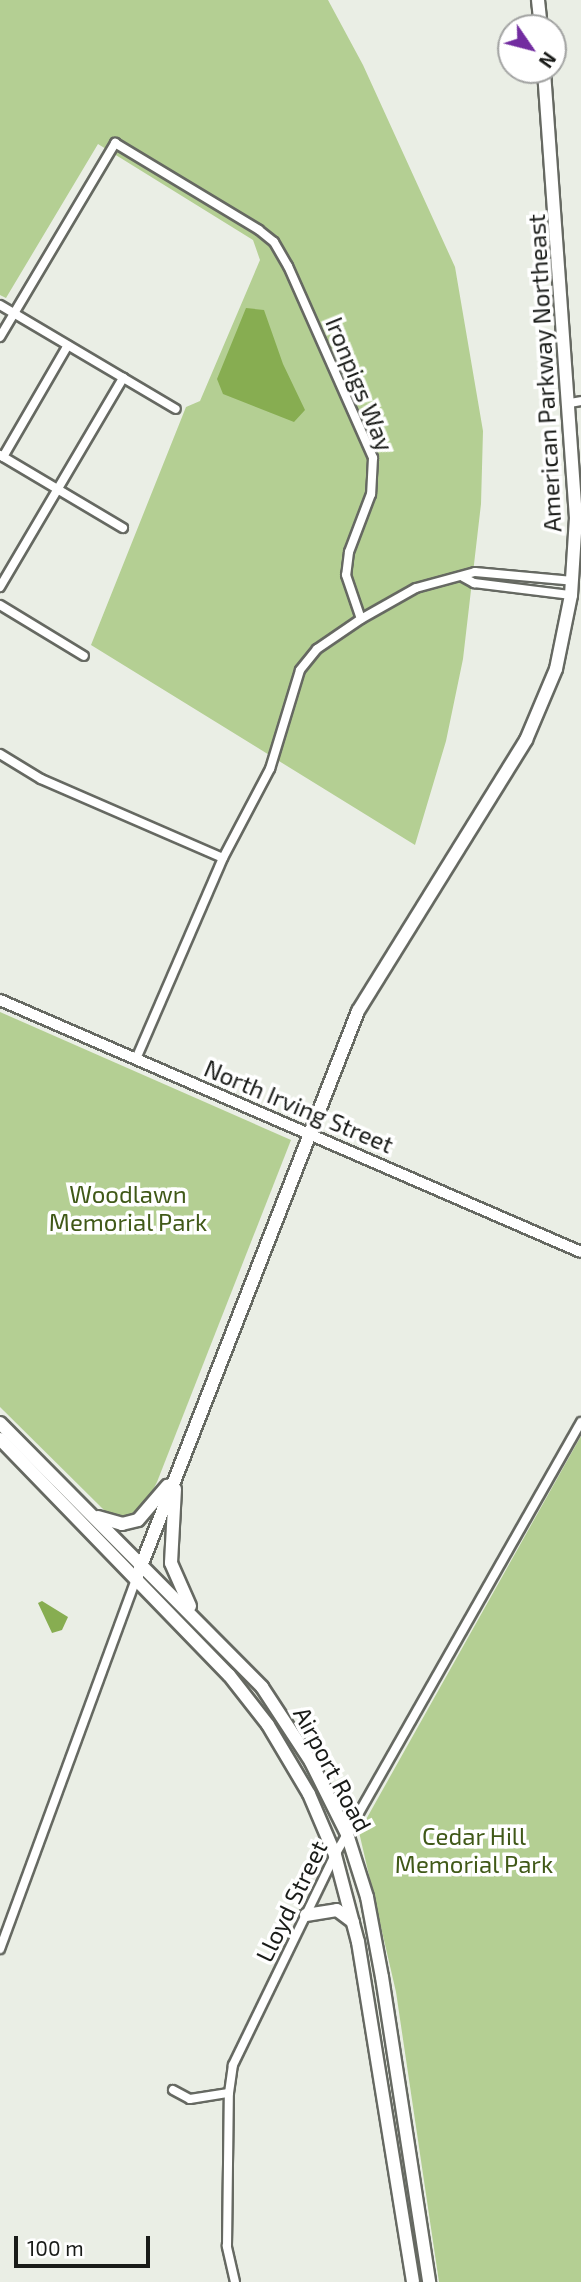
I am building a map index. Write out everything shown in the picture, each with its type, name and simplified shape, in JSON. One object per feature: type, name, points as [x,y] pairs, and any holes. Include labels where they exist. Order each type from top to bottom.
[{"type":"main road","name":"American Parkway Northeast","points":[[136,1579],[346,1036],[372,985],[526,740],[556,669],[573,581],[576,519],[575,402],[545,84]]},
{"type":"main road","name":"Airport Road","points":[[0,1423],[255,1679],[287,1723],[346,1833],[367,1897],[429,2282]]},
{"type":"main road","name":"Airport Road","points":[[0,1439],[215,1659],[268,1725],[309,1794],[334,1855],[354,1922],[413,2282]]},
{"type":"main road","points":[[92,1514],[122,1524],[138,1520],[177,1471]]},
{"type":"main road","points":[[177,1471],[171,1563],[195,1616]]},
{"type":"main road","points":[[306,1915],[337,1910],[354,1922]]},
{"type":"street","name":"Ironpigs Way","points":[[14,313],[115,144],[259,230],[274,242],[288,266],[373,458],[371,494],[349,552],[346,575],[361,619]]},
{"type":"street","points":[[0,305],[176,409]]},
{"type":"street","points":[[0,337],[14,313]]},
{"type":"street","points":[[68,345],[1,456],[123,528]]},
{"type":"street","points":[[0,587],[123,378]]},
{"type":"street","points":[[136,1059],[223,858],[270,769],[300,670],[317,649],[361,619],[416,588],[475,572],[573,581]]},
{"type":"street","points":[[463,577],[474,583],[571,594]]},
{"type":"street","points":[[0,605],[84,656]]},
{"type":"street","points":[[0,754],[41,779],[223,858]]},
{"type":"street","name":"North Irving Street","points":[[0,1000],[581,1252]]},
{"type":"street","name":"Lloyd Street","points":[[235,2282],[227,2246],[229,2093],[233,2065],[334,1855],[431,1693],[581,1422]]},
{"type":"street","points":[[0,1949],[136,1579]]},
{"type":"street","points":[[173,2090],[190,2099],[229,2093]]},
{"type":"green space","points":[[0,0],[328,0],[363,65],[455,267],[483,431],[481,504],[463,659],[446,741],[415,845],[91,645],[186,407],[200,401],[260,260],[253,240],[98,144],[6,298],[0,295]]},
{"type":"green space","name":"Woodlawn Memorial Park","points":[[0,1012],[291,1140],[157,1482],[144,1508],[123,1520],[106,1512],[0,1407]]},
{"type":"green space","name":"Cedar Hill Memorial Park","points":[[581,1436],[581,2282],[439,2282],[396,1992],[359,1832]]},
{"type":"shaded area","points":[[246,308],[264,310],[283,364],[305,410],[294,422],[223,394],[217,379]]},
{"type":"shaded area","points":[[42,1601],[68,1617],[62,1630],[52,1633],[38,1603]]}]
